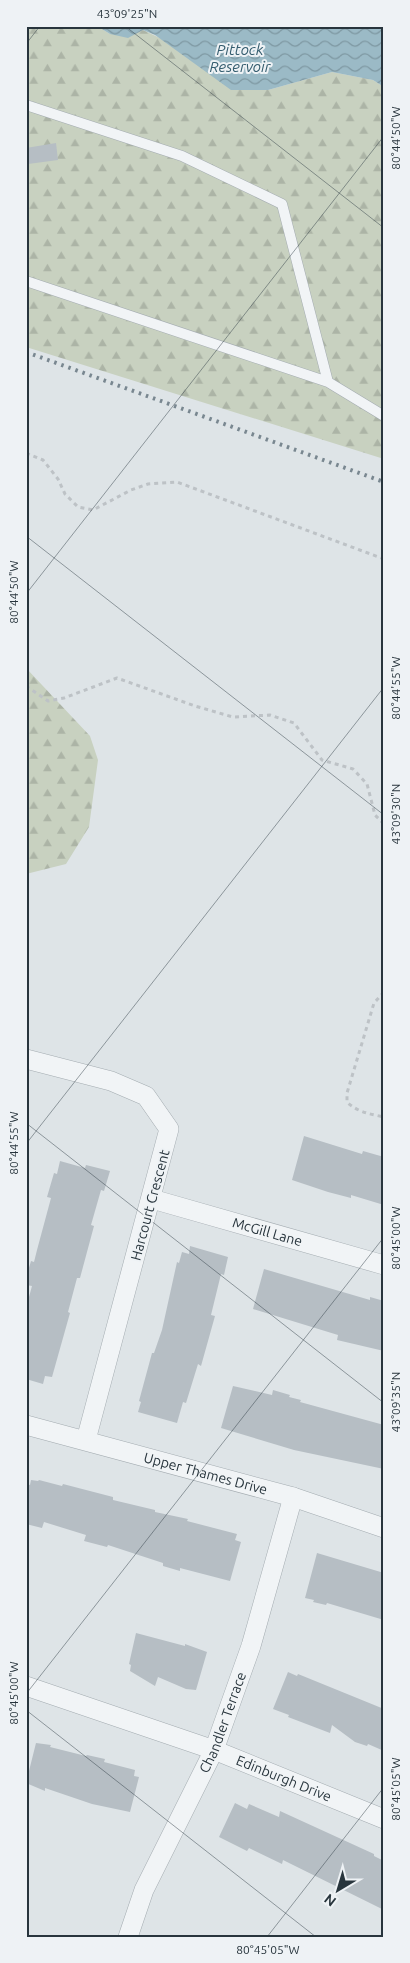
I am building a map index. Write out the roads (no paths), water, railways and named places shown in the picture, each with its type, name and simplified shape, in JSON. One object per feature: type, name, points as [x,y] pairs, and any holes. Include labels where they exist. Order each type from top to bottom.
[{"type":"street","name":"Harcourt Crescent","points":[[26,1059],[111,1081],[146,1096],[169,1129],[152,1199],[86,1440]]},
{"type":"street","name":"McGill Lane","points":[[152,1199],[384,1266]]},
{"type":"street","name":"Upper Thames Drive","points":[[26,1425],[292,1497],[384,1528]]},
{"type":"street","name":"Chandler Terrace","points":[[128,1937],[144,1890],[214,1750],[251,1646],[292,1497]]},
{"type":"street","name":"Edinburgh Drive","points":[[34,1688],[214,1750],[384,1819]]},
{"type":"lane","points":[[26,105],[182,156],[282,204],[328,382]]},
{"type":"lane","points":[[26,280],[328,382],[384,416]]},
{"type":"water","name":"Pittock Reservoir","points":[[97,26],[384,26],[384,87],[373,80],[332,72],[268,90],[231,90],[155,35],[143,30],[128,38],[110,34]]},
{"type":"railway","points":[[26,352],[384,482]]}]
